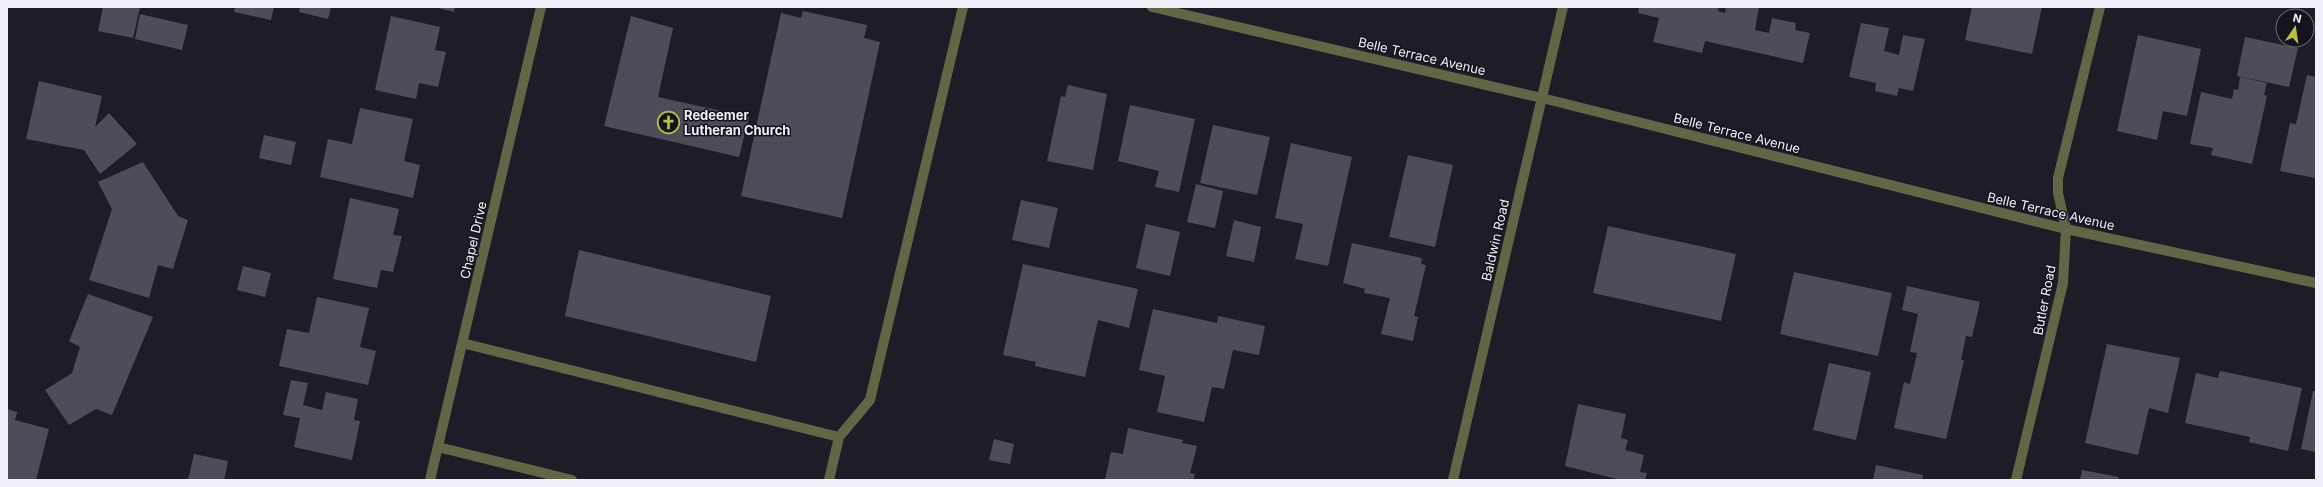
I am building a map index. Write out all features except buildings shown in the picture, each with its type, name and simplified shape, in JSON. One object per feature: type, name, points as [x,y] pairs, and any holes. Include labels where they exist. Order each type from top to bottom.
[{"type":"street","name":"Chapel Drive","points":[[430,480],[540,7]]},
{"type":"street","points":[[829,480],[839,436],[870,400],[963,7]]},
{"type":"street","name":"Belle Terrace Avenue","points":[[1152,7],[1542,98],[2066,229],[2316,283]]},
{"type":"street","name":"Baldwin Road","points":[[1453,480],[1563,7]]},
{"type":"street","name":"Butler Road","points":[[2016,480],[2063,284],[2066,229],[2058,193],[2058,178],[2100,7]]},
{"type":"street","points":[[462,343],[839,436]]},
{"type":"street","points":[[438,447],[572,480]]},
{"type":"place","name":"Redeemer Lutheran Church","points":[[668,122]]}]
